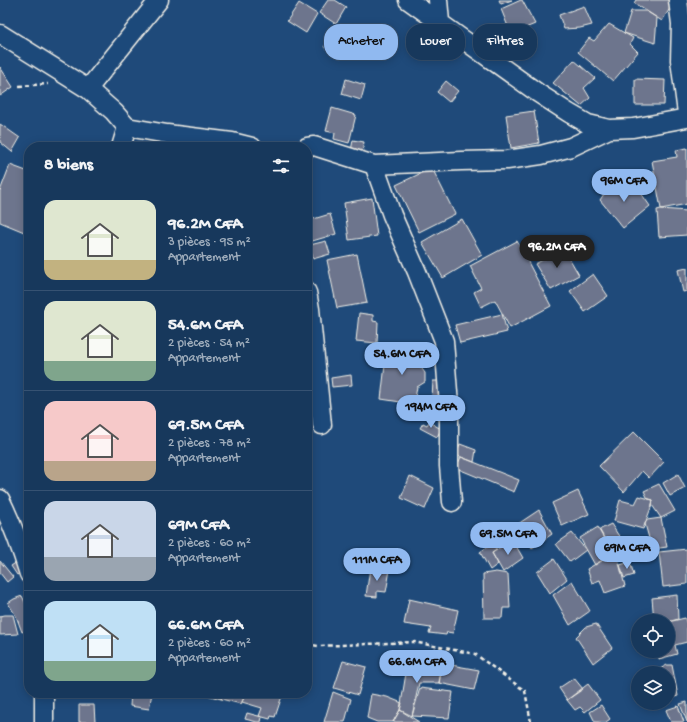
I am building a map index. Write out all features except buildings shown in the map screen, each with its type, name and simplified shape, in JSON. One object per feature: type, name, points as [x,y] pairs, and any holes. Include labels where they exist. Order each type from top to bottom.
[{"type":"street","points":[[88,89],[159,0]]},
{"type":"street","points":[[408,0],[538,93],[588,124],[609,129],[633,128],[687,118]]},
{"type":"street","points":[[438,0],[440,22]]},
{"type":"street","points":[[678,0],[682,24],[680,60],[687,113]]},
{"type":"street","points":[[0,34],[88,89],[114,112],[127,126],[167,134],[232,142]]},
{"type":"street","points":[[122,142],[127,126]]},
{"type":"street","points":[[312,146],[374,165],[507,160],[541,155],[571,147],[609,129]]},
{"type":"street","points":[[374,165],[392,215],[417,272],[444,342],[449,405],[449,466],[452,502]]},
{"type":"street","points":[[312,328],[322,425]]},
{"type":"street","points":[[0,498],[10,517],[24,559]]},
{"type":"street","points":[[44,698],[44,722]]},
{"type":"path","points":[[312,645],[318,646],[414,642],[475,654],[525,691],[531,722]]}]
